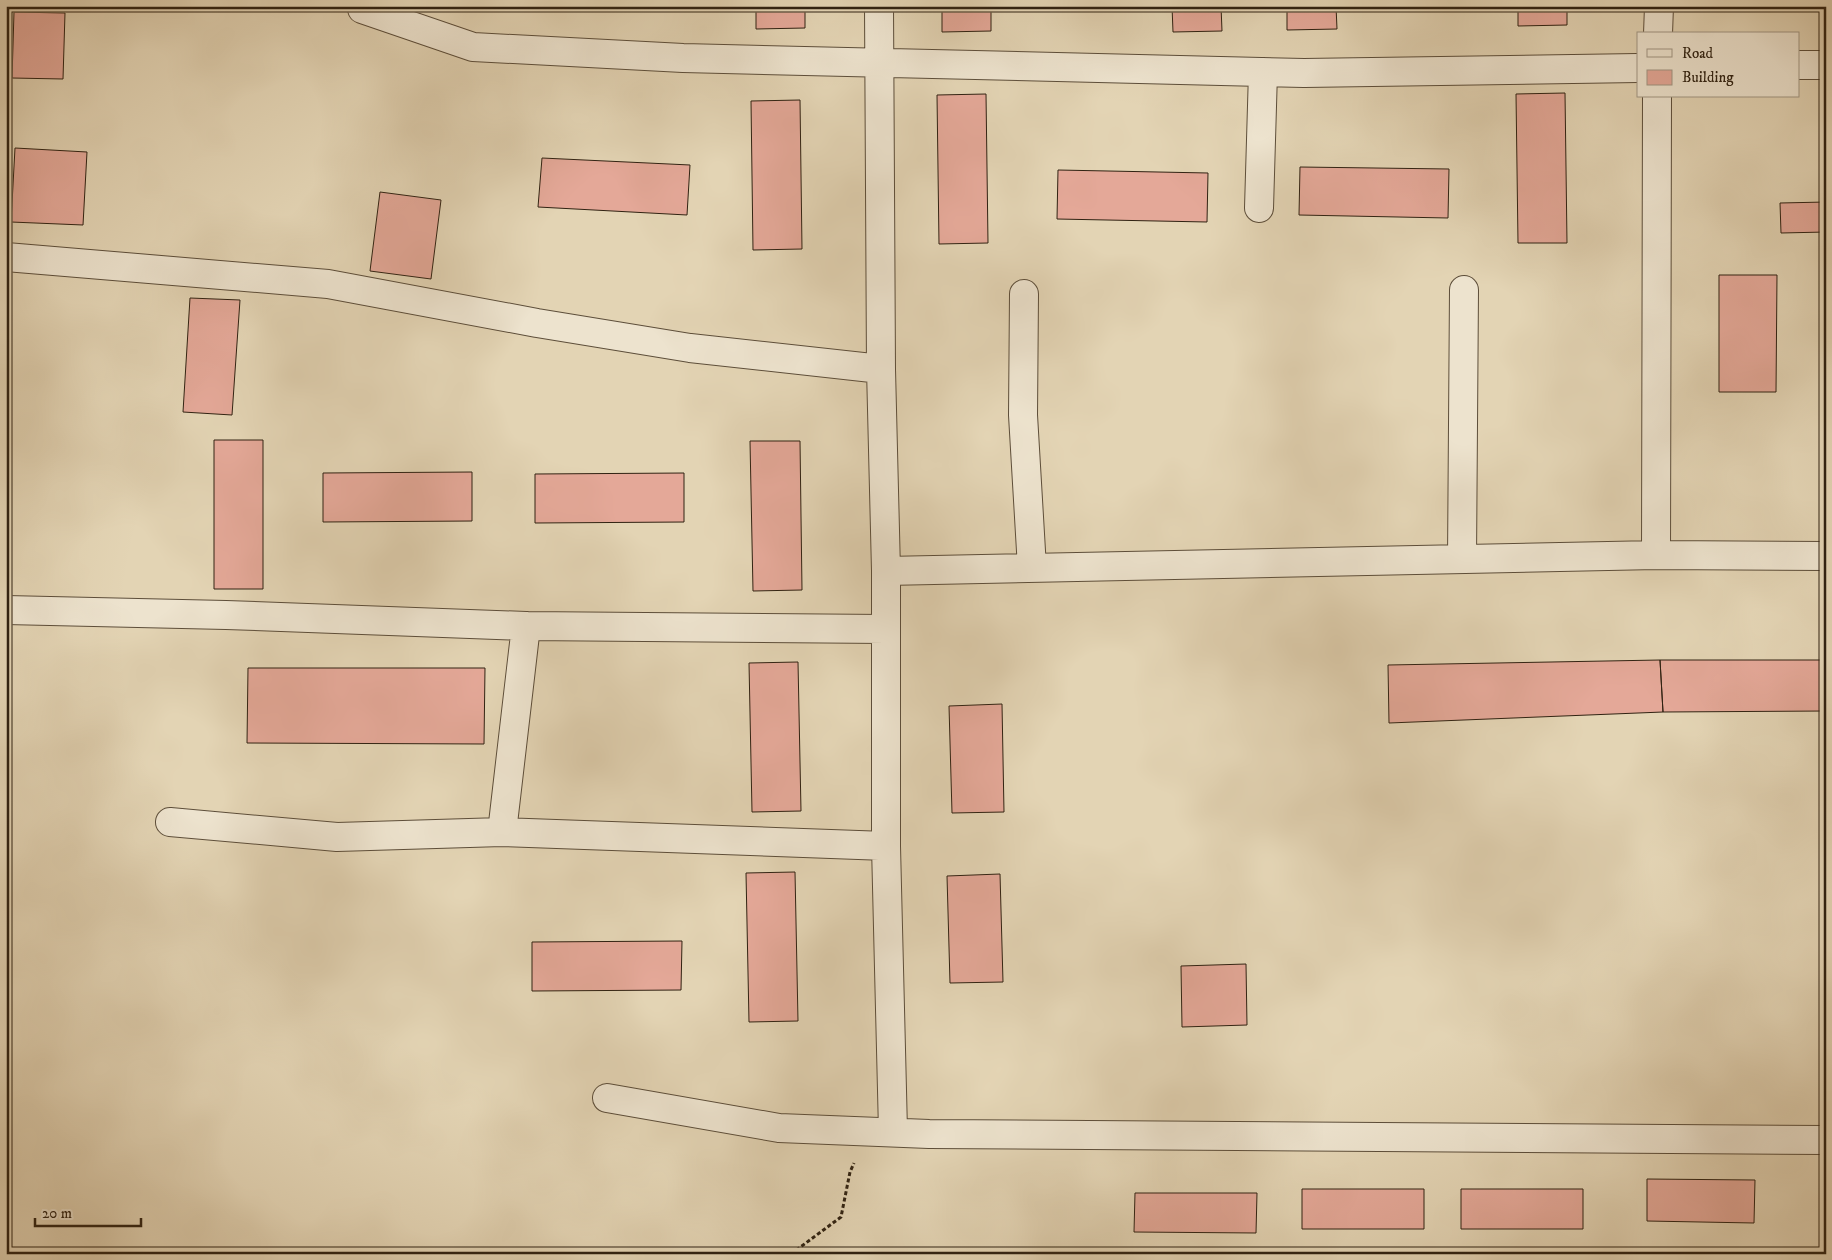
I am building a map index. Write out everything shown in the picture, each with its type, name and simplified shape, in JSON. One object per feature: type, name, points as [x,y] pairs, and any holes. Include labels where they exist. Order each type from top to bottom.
[{"type":"street","points":[[879,6],[881,369],[886,571],[886,846],[881,1131]]},
{"type":"street","points":[[1658,6],[1658,32]]},
{"type":"street","points":[[362,9],[473,46],[683,58],[1263,72],[1637,68]]},
{"type":"street","points":[[1800,65],[1826,65]]},
{"type":"street","points":[[1259,208],[1263,72]]},
{"type":"street","points":[[1656,555],[1657,98]]},
{"type":"street","points":[[6,257],[328,284],[537,323],[690,348],[881,369]]},
{"type":"street","points":[[1462,559],[1464,290]]},
{"type":"street","points":[[1024,294],[1023,415],[1032,568]]},
{"type":"street","points":[[886,571],[1656,555],[1826,556]]},
{"type":"street","points":[[6,610],[236,615],[526,626],[885,630]]},
{"type":"street","points":[[502,832],[526,626]]},
{"type":"street","points":[[170,822],[337,837],[502,832],[886,846]]},
{"type":"street","points":[[607,1098],[779,1128],[949,1134],[1826,1140]]},
{"type":"path","points":[[791,1254],[841,1217],[850,1172],[881,1131]]},
{"type":"building","points":[[756,6],[805,6],[805,28],[756,29]]},
{"type":"building","points":[[942,6],[991,6],[991,31],[942,32]]},
{"type":"building","points":[[1172,6],[1221,6],[1222,31],[1173,32]]},
{"type":"building","points":[[1287,6],[1336,6],[1337,29],[1287,30]]},
{"type":"building","points":[[1518,6],[1567,6],[1567,25],[1518,26]]},
{"type":"building","points":[[14,12],[65,13],[63,79],[12,78]]},
{"type":"building","points":[[1565,93],[1567,243],[1518,243],[1516,94]]},
{"type":"building","points":[[986,94],[988,243],[939,244],[937,95]]},
{"type":"building","points":[[800,100],[802,249],[753,250],[751,101]]},
{"type":"building","points":[[15,148],[87,152],[83,225],[11,222]]},
{"type":"building","points":[[542,158],[690,165],[687,215],[538,207]]},
{"type":"building","points":[[1300,167],[1449,169],[1448,218],[1299,215]]},
{"type":"building","points":[[1058,170],[1208,173],[1207,222],[1057,219]]},
{"type":"building","points":[[380,192],[441,200],[431,279],[370,271]]},
{"type":"building","points":[[1826,202],[1826,232],[1781,233],[1780,203]]},
{"type":"building","points":[[1719,275],[1777,275],[1776,392],[1719,392]]},
{"type":"building","points":[[190,298],[240,300],[232,415],[183,412]]},
{"type":"building","points":[[214,440],[263,440],[263,589],[214,589]]},
{"type":"building","points":[[750,441],[800,441],[802,590],[753,591]]},
{"type":"building","points":[[472,472],[472,521],[323,522],[323,473]]},
{"type":"building","points":[[684,473],[684,522],[535,523],[535,474]]},
{"type":"building","points":[[1660,660],[1826,660],[1826,711],[1663,712]]},
{"type":"building","points":[[1660,660],[1663,712],[1389,723],[1388,665]]},
{"type":"building","points":[[798,662],[801,811],[752,812],[749,663]]},
{"type":"building","points":[[248,668],[485,668],[484,744],[247,743]]},
{"type":"building","points":[[1002,704],[1004,812],[952,813],[949,706]]},
{"type":"building","points":[[795,872],[798,1021],[749,1022],[746,873]]},
{"type":"building","points":[[1000,874],[1003,982],[950,983],[947,876]]},
{"type":"building","points":[[682,941],[681,990],[532,991],[532,942]]},
{"type":"building","points":[[1246,964],[1247,1025],[1182,1027],[1181,966]]},
{"type":"building","points":[[1823,1178],[1826,1178],[1826,1229],[1823,1229]]},
{"type":"building","points":[[1647,1179],[1755,1180],[1754,1223],[1647,1221]]},
{"type":"building","points":[[1302,1189],[1424,1189],[1424,1229],[1302,1229]]},
{"type":"building","points":[[1461,1189],[1583,1189],[1583,1229],[1461,1229]]},
{"type":"building","points":[[1135,1193],[1257,1193],[1256,1233],[1134,1232]]}]
